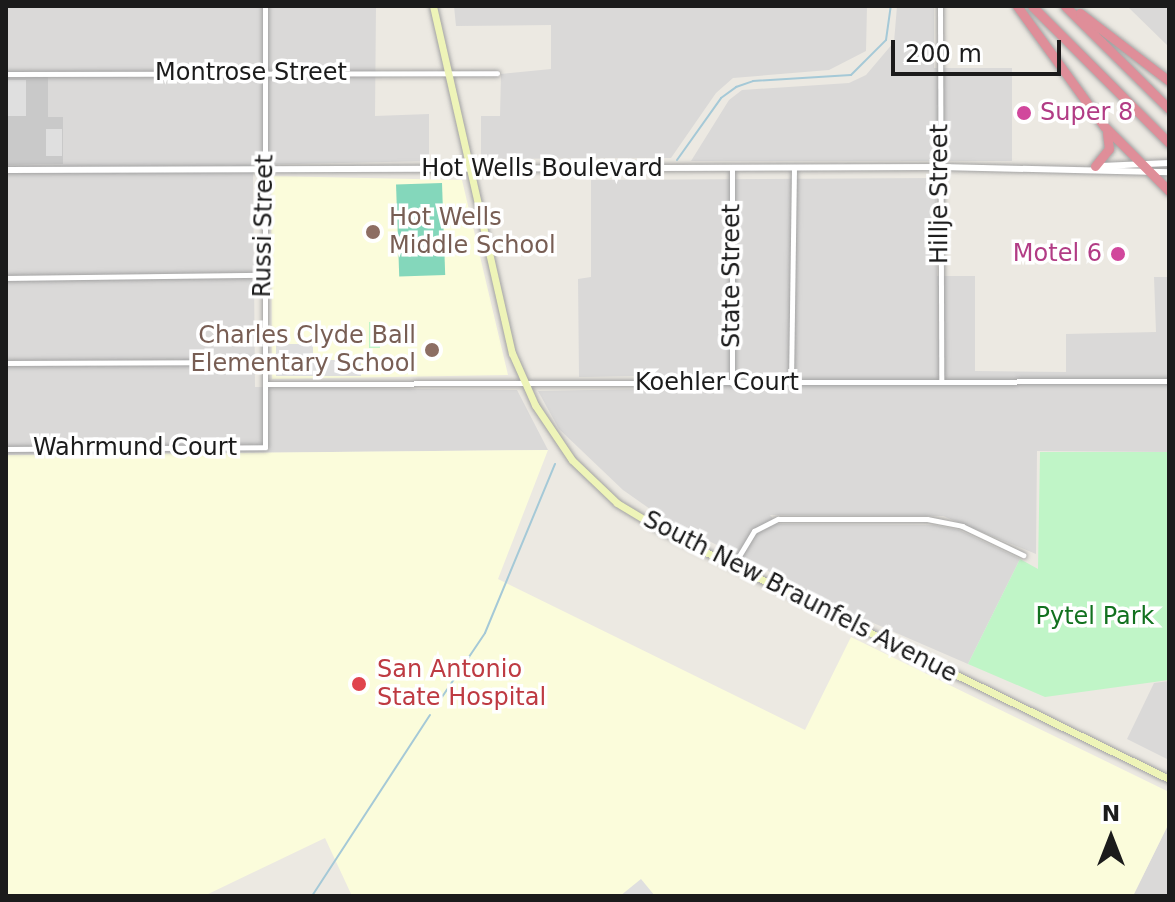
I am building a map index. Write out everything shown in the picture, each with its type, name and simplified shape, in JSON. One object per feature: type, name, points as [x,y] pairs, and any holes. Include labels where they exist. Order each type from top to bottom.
[{"type":"highway","points":[[1017,6],[1104,126],[1169,191]]},
{"type":"highway","points":[[1032,6],[1169,143]]},
{"type":"highway","points":[[1065,6],[1169,109]]},
{"type":"highway","points":[[1072,6],[1169,81]]},
{"type":"highway","points":[[1095,166],[1109,149],[1104,126]]},
{"type":"main road","name":"South New Braunfels Avenue","points":[[433,6],[508,340],[525,384],[553,435],[594,483],[643,521],[1169,779]]},
{"type":"street","name":"Russi Street","points":[[265,6],[262,275],[265,447]]},
{"type":"street","name":"Hillje Street","points":[[940,6],[941,382]]},
{"type":"street","name":"Montrose Street","points":[[6,74],[497,73]]},
{"type":"street","name":"Hot Wells Boulevard","points":[[1078,168],[1139,162],[1169,163]]},
{"type":"street","name":"Hot Wells Boulevard","points":[[6,170],[940,167],[1169,172]]},
{"type":"street","points":[[791,383],[794,168]]},
{"type":"street","name":"State Street","points":[[732,169],[732,383]]},
{"type":"street","points":[[6,278],[262,275]]},
{"type":"street","points":[[6,363],[264,362]]},
{"type":"street","name":"Koehler Court","points":[[265,384],[1169,381]]},
{"type":"street","name":"Wahrmund Court","points":[[6,449],[265,447]]},
{"type":"street","points":[[733,567],[754,531],[778,519],[927,519],[962,526],[1023,555]]},
{"type":"shaded area","points":[[6,6],[376,6],[375,116],[429,114],[429,161],[253,165],[255,387],[517,390],[548,450],[6,455],[6,165],[63,164],[63,117],[48,117],[48,78],[6,78]]},
{"type":"shaded area","points":[[454,6],[867,6],[866,51],[829,70],[733,78],[716,93],[671,158],[481,159],[481,116],[500,116],[501,74],[551,69],[551,25],[456,26]]},
{"type":"shaded area","points":[[897,6],[934,6],[934,68],[1012,68],[1012,161],[691,161],[729,100],[742,90],[849,83],[866,75],[894,42]]},
{"type":"shaded area","points":[[1127,6],[1169,6],[1169,47]]},
{"type":"shaded area","points":[[48,77],[48,117],[63,117],[63,164],[6,165],[6,78]]},
{"type":"shaded area","points":[[6,80],[26,80],[26,116],[6,116]]},
{"type":"shaded area","points":[[46,129],[62,129],[62,156],[46,156]]},
{"type":"shaded area","name":"Hot Wells Middle School","points":[[271,176],[462,180],[508,375],[272,379]]},
{"type":"shaded area","points":[[936,178],[937,276],[975,276],[975,371],[1066,372],[1066,334],[1156,332],[1154,277],[1169,277],[1169,452],[1037,451],[1036,554],[943,516],[770,515],[778,524],[934,525],[959,530],[1020,559],[968,664],[848,612],[660,516],[623,490],[559,429],[538,391],[703,388],[703,375],[579,377],[578,279],[591,277],[591,180]]},
{"type":"shaded area","points":[[276,344],[313,344],[313,360],[361,360],[361,376],[276,376]]},
{"type":"shaded area","name":"San Antonio State Hospital","points":[[548,450],[498,579],[805,730],[851,637],[1169,792],[1169,823],[1133,896],[352,896],[325,838],[204,896],[6,896],[6,455]]},
{"type":"shaded area","points":[[1169,681],[1169,760],[1127,739],[1154,683]]},
{"type":"shaded area","points":[[1169,823],[1169,896],[1133,896]]},
{"type":"shaded area","points":[[641,879],[655,896],[620,896]]},
{"type":"green space","points":[[442,183],[445,275],[399,277],[396,185]]},
{"type":"green space","points":[[369,322],[380,322],[380,348],[369,348]]},
{"type":"green space","name":"Pytel Park","points":[[1040,452],[1169,452],[1169,680],[1045,697],[968,664],[1020,559],[1038,569]]},
{"type":"waterway","points":[[677,160],[721,98],[736,87],[753,81],[851,75],[886,40],[891,6]]},
{"type":"waterway","points":[[436,706],[485,633],[555,464]]},
{"type":"waterway","points":[[312,896],[430,715]]},
{"type":"place","name":"Super 8","points":[[1024,113]]},
{"type":"place","name":"Hot Wells Middle School","points":[[373,232]]},
{"type":"place","name":"Motel 6","points":[[1118,254]]},
{"type":"place","name":"Charles Clyde Ball Elementary School","points":[[432,350]]},
{"type":"place","name":"San Antonio State Hospital","points":[[359,684]]}]
